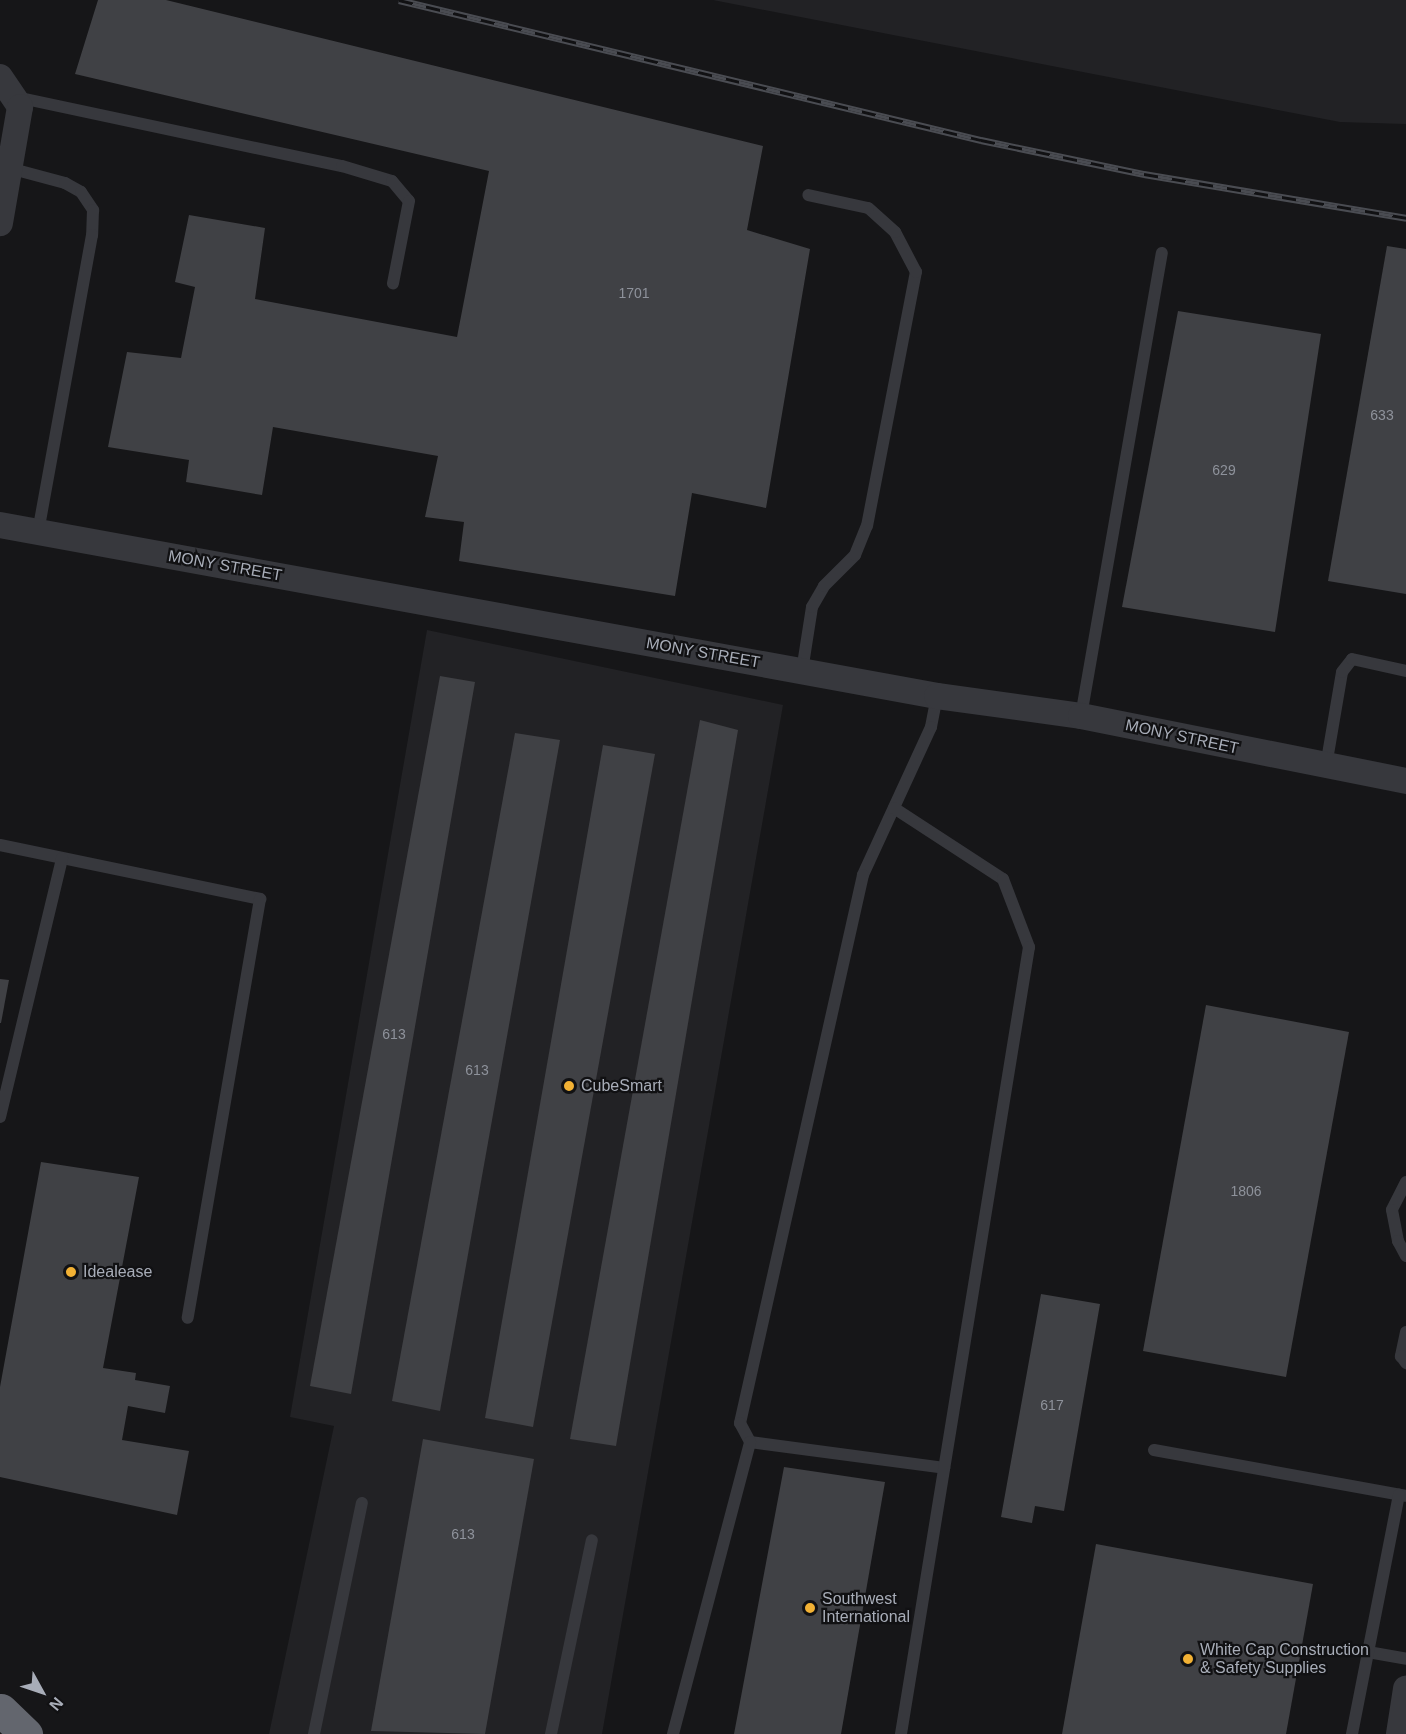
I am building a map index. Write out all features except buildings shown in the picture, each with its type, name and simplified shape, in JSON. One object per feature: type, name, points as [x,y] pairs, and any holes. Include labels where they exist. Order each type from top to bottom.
[{"type":"highway","points":[[1,1710],[26,1734]]},
{"type":"street","points":[[0,224],[20,107],[8,87]]},
{"type":"street","name":"MONY STREET","points":[[0,525],[937,696],[1082,716],[1406,781]]},
{"type":"street","points":[[1399,1734],[1406,1689]]},
{"type":"lane","points":[[8,87],[342,166],[392,182],[409,201],[393,283]]},
{"type":"lane","points":[[9,168],[65,183],[81,192],[93,210],[93,235],[38,532]]},
{"type":"lane","points":[[802,671],[812,607],[824,586],[855,555],[867,526],[916,272],[895,232],[868,208],[808,195]]},
{"type":"lane","points":[[1082,716],[1162,254]]},
{"type":"lane","points":[[1326,766],[1342,672],[1352,659],[1406,671]]},
{"type":"lane","points":[[673,1734],[750,1442],[740,1424],[860,887],[931,727],[937,696]]},
{"type":"lane","points":[[894,808],[1003,879],[1029,947],[901,1734]]},
{"type":"lane","points":[[0,845],[260,900],[189,1318]]},
{"type":"lane","points":[[0,1117],[62,858]]},
{"type":"lane","points":[[1406,1182],[1392,1210],[1398,1241],[1406,1256]]},
{"type":"lane","points":[[1406,1332],[1401,1356],[1406,1363]]},
{"type":"lane","points":[[750,1442],[944,1468]]},
{"type":"lane","points":[[1154,1450],[1402,1496],[1352,1734]]},
{"type":"lane","points":[[314,1734],[362,1503]]},
{"type":"lane","points":[[551,1734],[592,1540]]},
{"type":"lane","points":[[1368,1652],[1406,1659]]},
{"type":"shaded area","points":[[713,0],[1406,0],[1406,124],[1340,122]]},
{"type":"shaded area","points":[[427,630],[783,705],[602,1734],[269,1734],[334,1426],[290,1417]]},
{"type":"railway","points":[[399,0],[981,140],[1144,174],[1406,218]]},
{"type":"place","name":"CubeSmart","points":[[569,1086]]},
{"type":"place","name":"Idealease","points":[[71,1272]]},
{"type":"place","name":"Southwest International","points":[[810,1608]]},
{"type":"place","name":"White Cap Construction & Safety Supplies","points":[[1188,1659]]}]
